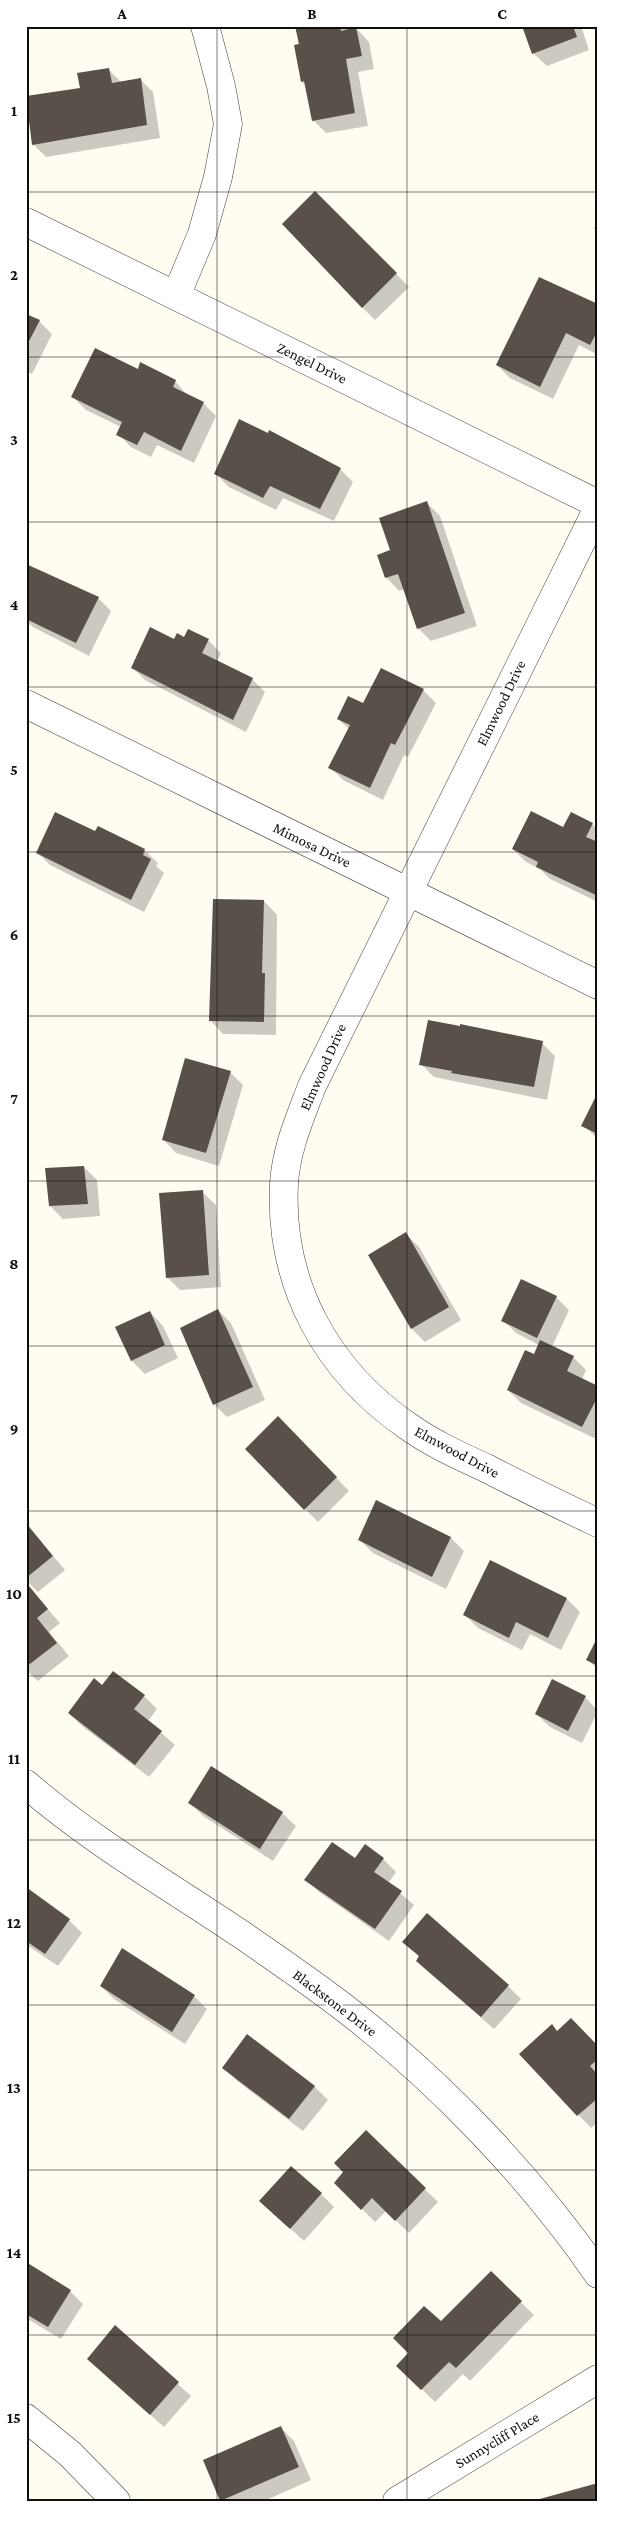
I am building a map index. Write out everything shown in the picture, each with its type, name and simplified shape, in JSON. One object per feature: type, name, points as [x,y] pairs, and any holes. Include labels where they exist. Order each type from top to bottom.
[{"type":"street","points":[[176,296],[202,234],[218,177],[228,124],[221,86],[205,26]]},
{"type":"street","name":"Zengel Drive","points":[[26,222],[598,504]]},
{"type":"street","name":"Elmwood Drive","points":[[598,508],[312,1086],[290,1145],[284,1183],[286,1235],[297,1282],[319,1334],[343,1369],[372,1399],[410,1428],[437,1444],[598,1523]]},
{"type":"street","name":"Mimosa Drive","points":[[26,704],[598,985]]},
{"type":"street","name":"Blackstone Drive","points":[[26,1784],[106,1846],[248,1939],[346,2009],[402,2057],[506,2158],[567,2230],[598,2274]]},
{"type":"street","name":"Sunnycliff Place","points":[[397,2501],[598,2379]]},
{"type":"street","points":[[26,2418],[70,2454],[116,2501]]},
{"type":"building","points":[[295,26],[340,26],[341,31],[356,27],[362,56],[346,59],[355,113],[312,121],[304,81],[301,82],[294,45],[299,44]]},
{"type":"building","points":[[522,26],[573,26],[577,37],[532,54]]},
{"type":"building","points":[[109,68],[112,83],[141,78],[147,125],[32,145],[26,96],[80,88],[77,73]]},
{"type":"building","points":[[315,191],[397,273],[362,308],[282,224]]},
{"type":"building","points":[[539,277],[598,304],[598,330],[590,345],[566,333],[540,387],[496,365]]},
{"type":"building","points":[[26,314],[40,320],[26,347]]},
{"type":"building","points":[[95,348],[138,369],[140,362],[176,380],[173,387],[204,402],[181,451],[144,432],[137,445],[116,435],[122,422],[71,397]]},
{"type":"building","points":[[239,419],[268,433],[269,430],[341,468],[320,509],[270,486],[263,498],[214,474]]},
{"type":"building","points":[[427,501],[465,613],[417,629],[398,574],[385,578],[377,555],[390,550],[379,518]]},
{"type":"building","points":[[26,564],[99,597],[76,643],[26,619]]},
{"type":"building","points":[[150,627],[174,639],[177,633],[184,637],[188,629],[209,639],[202,653],[253,678],[233,720],[131,668]]},
{"type":"building","points":[[381,668],[424,689],[395,745],[391,743],[370,788],[328,768],[350,725],[337,719],[348,696],[363,703]]},
{"type":"building","points":[[531,811],[563,827],[571,812],[593,823],[586,837],[598,842],[598,896],[536,867],[538,862],[512,849]]},
{"type":"building","points":[[55,812],[95,831],[98,826],[145,849],[143,855],[151,859],[131,900],[36,853]]},
{"type":"building","points":[[213,899],[264,900],[262,973],[265,973],[264,1022],[209,1021]]},
{"type":"building","points":[[428,1020],[460,1026],[460,1024],[543,1041],[534,1087],[451,1073],[452,1071],[419,1065]]},
{"type":"building","points":[[185,1058],[231,1071],[206,1153],[162,1140]]},
{"type":"building","points":[[598,1092],[598,1134],[581,1126]]},
{"type":"building","points":[[84,1166],[88,1204],[49,1206],[45,1168]]},
{"type":"building","points":[[203,1190],[209,1275],[166,1278],[159,1193]]},
{"type":"building","points":[[406,1232],[449,1307],[411,1329],[368,1255]]},
{"type":"building","points":[[521,1279],[557,1296],[537,1338],[501,1321]]},
{"type":"building","points":[[218,1309],[253,1387],[213,1405],[180,1328]]},
{"type":"building","points":[[150,1311],[165,1345],[131,1361],[115,1327]]},
{"type":"building","points":[[540,1340],[574,1356],[567,1371],[598,1386],[598,1396],[582,1427],[507,1390],[525,1350],[534,1354]]},
{"type":"building","points":[[278,1416],[337,1477],[304,1510],[245,1449]]},
{"type":"building","points":[[376,1500],[451,1537],[432,1577],[358,1540]]},
{"type":"building","points":[[26,1523],[53,1556],[26,1578]]},
{"type":"building","points":[[490,1560],[567,1598],[548,1638],[516,1622],[509,1638],[463,1615]]},
{"type":"building","points":[[29,1586],[48,1609],[37,1618],[57,1643],[26,1667],[26,1589]]},
{"type":"building","points":[[598,1636],[598,1666],[586,1660]]},
{"type":"building","points":[[113,1671],[145,1695],[134,1709],[162,1731],[135,1765],[68,1713],[94,1678],[102,1685]]},
{"type":"building","points":[[552,1679],[586,1696],[568,1731],[535,1714]]},
{"type":"building","points":[[211,1766],[283,1812],[260,1849],[188,1803]]},
{"type":"building","points":[[332,1842],[355,1858],[365,1844],[384,1858],[374,1872],[402,1891],[375,1929],[304,1880]]},
{"type":"building","points":[[26,1887],[70,1919],[45,1954],[26,1941]]},
{"type":"building","points":[[427,1913],[509,1985],[481,2017],[416,1961],[419,1956],[402,1942]]},
{"type":"building","points":[[122,1948],[195,1995],[172,2032],[100,1986]]},
{"type":"building","points":[[571,2018],[598,2046],[598,2059],[590,2066],[598,2075],[598,2098],[577,2116],[519,2054],[552,2024],[557,2031]]},
{"type":"building","points":[[247,2034],[315,2086],[289,2119],[222,2068]]},
{"type":"building","points":[[366,2130],[426,2188],[395,2221],[372,2198],[361,2210],[334,2183],[343,2172],[334,2163]]},
{"type":"building","points":[[291,2166],[322,2193],[290,2229],[259,2201]]},
{"type":"building","points":[[26,2262],[71,2290],[48,2327],[26,2314]]},
{"type":"building","points":[[491,2271],[522,2301],[456,2368],[449,2362],[421,2390],[396,2366],[408,2353],[393,2338],[424,2306],[441,2321]]},
{"type":"building","points":[[115,2325],[179,2382],[150,2415],[87,2359]]},
{"type":"building","points":[[281,2426],[299,2467],[220,2501],[203,2460]]},
{"type":"building","points":[[598,2483],[598,2501],[536,2500]]}]
